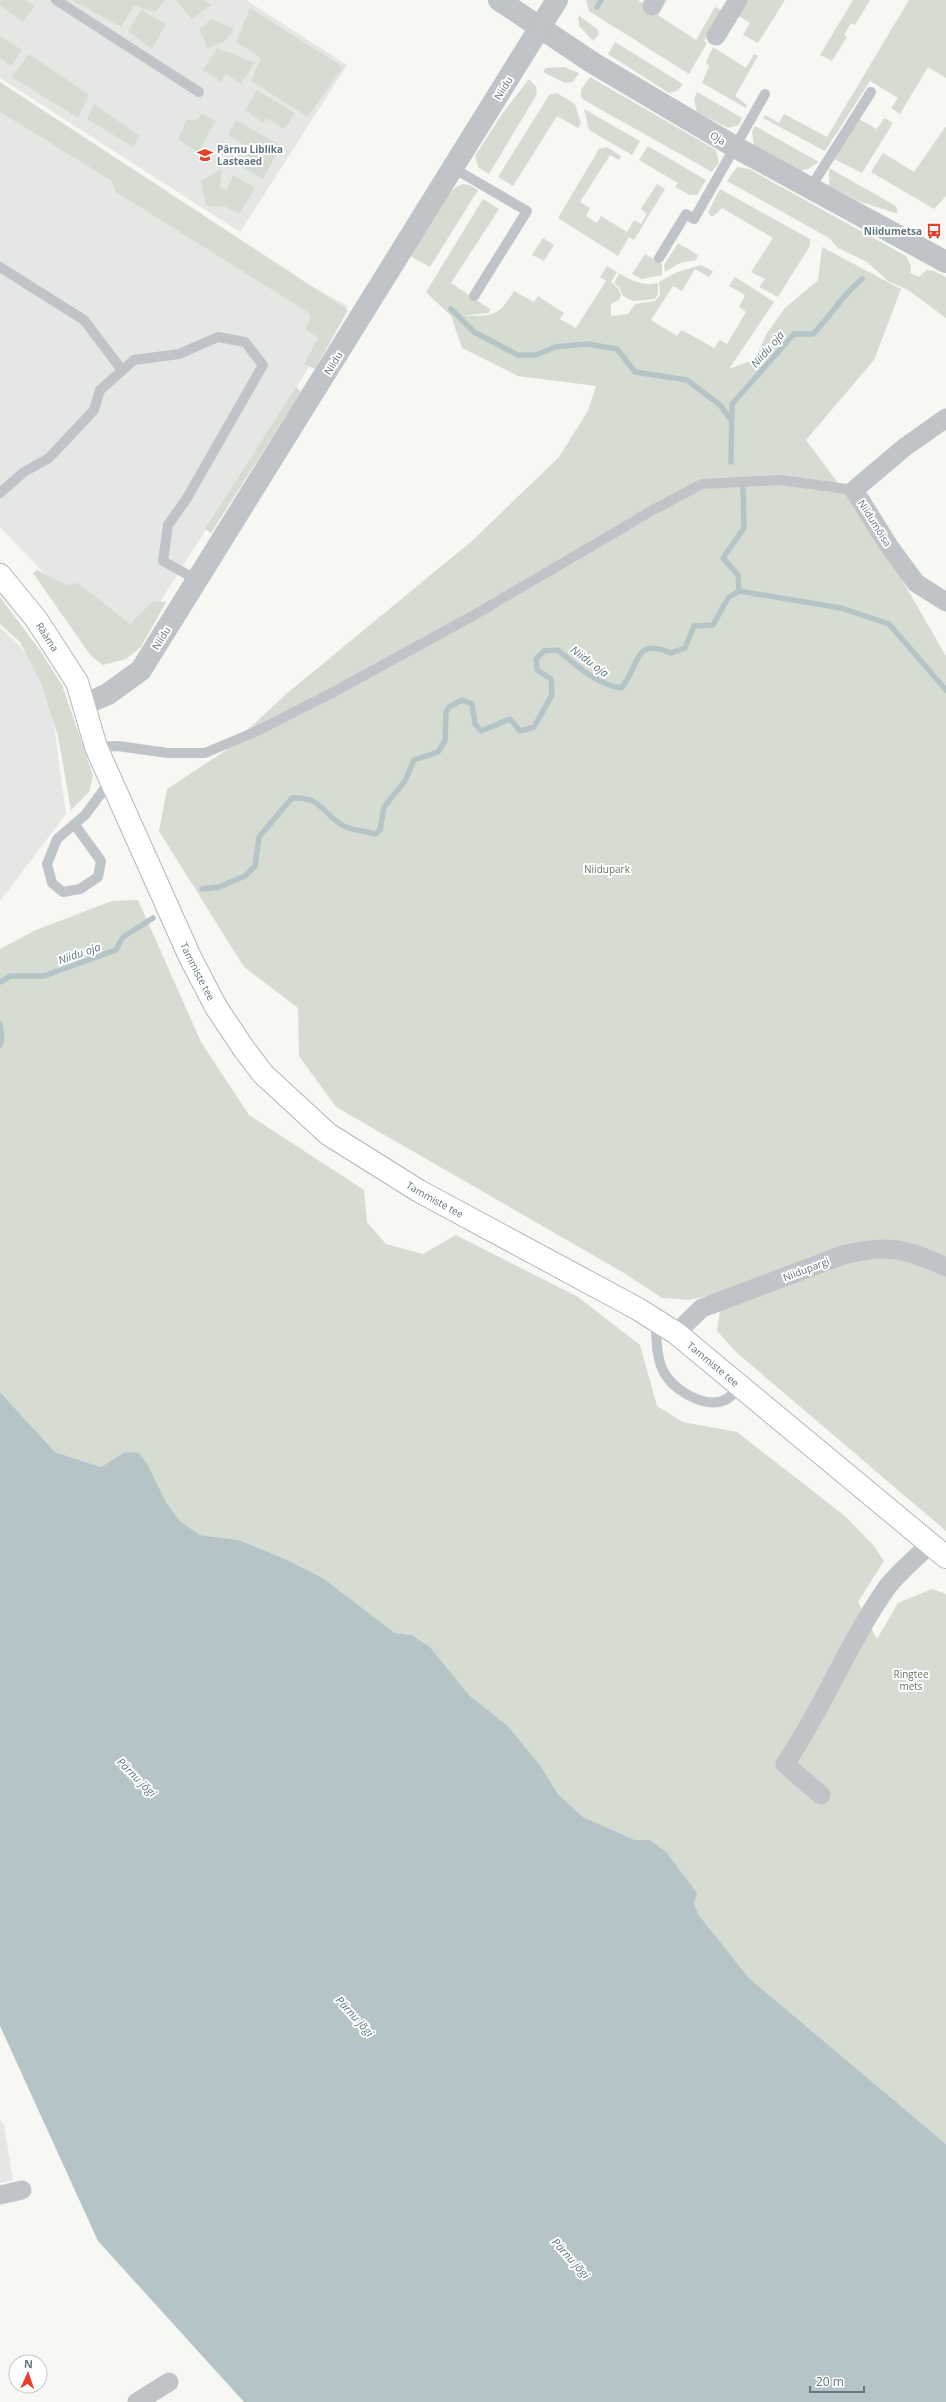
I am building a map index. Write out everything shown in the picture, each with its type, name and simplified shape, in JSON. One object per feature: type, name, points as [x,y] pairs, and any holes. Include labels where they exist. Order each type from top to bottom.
[{"type":"main road","name":"Rääma","points":[[0,575],[36,619],[77,682],[85,704]]},
{"type":"main road","name":"Tammiste tee","points":[[85,704],[96,747],[190,957],[216,1007],[263,1074],[328,1134],[341,1143],[419,1191],[656,1320],[676,1333],[938,1551]]},
{"type":"street","name":"Oja","points":[[499,0],[593,63],[735,147],[810,190],[946,262]]},
{"type":"street","name":"Niidu","points":[[85,704],[108,694],[141,670],[558,0]]},
{"type":"street","points":[[716,36],[738,0]]},
{"type":"street","name":"Niidumõisa","points":[[946,418],[904,447],[854,490],[916,583],[946,602]]},
{"type":"street","name":"Niidupargi","points":[[676,1333],[702,1308],[843,1255],[867,1249],[888,1247],[916,1253],[946,1267]]},
{"type":"street","points":[[820,1795],[785,1764],[816,1713],[856,1637],[889,1586],[938,1551]]},
{"type":"street","points":[[0,2196],[22,2190]]},
{"type":"street","points":[[137,2402],[169,2382]]},
{"type":"lane","points":[[56,0],[199,92]]},
{"type":"lane","points":[[810,190],[871,92]]},
{"type":"lane","points":[[659,258],[686,214],[694,219],[765,94]]},
{"type":"lane","points":[[453,168],[527,211],[474,296]]},
{"type":"lane","points":[[0,267],[84,320],[122,370]]},
{"type":"lane","points":[[0,493],[24,472],[49,458],[94,410],[100,390],[134,360],[179,354],[218,337],[245,342],[263,365],[187,498],[168,525],[163,561],[197,580]]},
{"type":"lane","points":[[96,747],[118,746],[168,753],[205,753],[257,731],[476,614],[653,510],[702,484],[780,480],[854,490]]},
{"type":"lane","points":[[76,825],[101,861],[98,877],[80,889],[63,892],[52,883],[47,864],[57,839],[76,825],[110,780]]},
{"type":"lane","points":[[656,1320],[656,1345],[666,1377],[688,1397],[715,1402],[732,1395],[738,1384]]},
{"type":"shaded area","name":"Pärnu Liblika Lasteaed","points":[[0,0],[246,0],[347,65],[240,232],[0,78]]},
{"type":"shaded area","points":[[0,101],[289,274],[348,306],[130,649],[67,597],[0,527]]},
{"type":"shaded area","points":[[0,627],[18,644],[48,682],[66,814],[0,901]]},
{"type":"shaded area","points":[[0,2120],[4,2125],[13,2180],[0,2183]]},
{"type":"green space","points":[[0,0],[25,0],[35,6],[23,22],[0,5]]},
{"type":"green space","points":[[72,0],[165,0],[155,12],[134,6],[121,27]]},
{"type":"green space","points":[[175,0],[204,0],[211,5],[192,19]]},
{"type":"green space","points":[[586,0],[638,0],[655,11],[662,0],[667,0],[658,15],[696,40],[715,7],[723,11],[704,41],[707,43],[689,74],[589,11]]},
{"type":"green space","points":[[742,0],[785,0],[758,43],[743,35],[750,23],[737,15]]},
{"type":"green space","points":[[853,0],[870,0],[855,25],[851,23],[844,35],[847,37],[832,61],[820,55]]},
{"type":"green space","points":[[909,0],[946,0],[946,78],[928,67],[900,114],[891,108],[898,98],[870,81],[825,151],[763,118],[765,115],[779,123],[784,114],[827,137]]},
{"type":"green space","points":[[250,8],[343,67],[308,117],[251,81],[261,58],[236,42]]},
{"type":"green space","points":[[141,10],[166,24],[152,49],[128,31]]},
{"type":"green space","points":[[578,15],[597,29],[599,34],[593,41],[579,26]]},
{"type":"green space","points":[[212,19],[234,29],[224,42],[208,48],[199,29]]},
{"type":"green space","points":[[0,36],[22,50],[11,66],[0,58]]},
{"type":"green space","points":[[615,42],[683,84],[677,91],[669,93],[608,54]]},
{"type":"green space","points":[[713,47],[746,68],[754,54],[758,56],[735,96],[747,105],[746,108],[702,83],[709,66],[706,62]]},
{"type":"green space","points":[[217,48],[255,63],[241,84],[226,74],[221,82],[203,70]]},
{"type":"green space","points":[[29,54],[89,95],[78,118],[12,77]]},
{"type":"green space","points":[[564,67],[579,73],[573,82],[565,83],[543,72],[546,68]]},
{"type":"green space","points":[[590,77],[716,150],[719,162],[712,172],[584,100],[581,96],[581,90]]},
{"type":"green space","points":[[529,79],[536,87],[537,94],[489,174],[478,167],[475,156],[502,114]]},
{"type":"green space","points":[[0,82],[348,310],[315,369],[304,364],[318,338],[305,329],[311,317],[309,313],[116,192],[112,181],[0,112]]},
{"type":"green space","points":[[257,90],[295,113],[284,129],[266,118],[263,123],[245,110]]},
{"type":"green space","points":[[697,92],[742,118],[739,125],[728,128],[697,112],[694,100]]},
{"type":"green space","points":[[557,93],[575,104],[581,123],[578,128],[557,116],[513,186],[498,177],[549,95]]},
{"type":"green space","points":[[94,104],[140,136],[133,147],[87,119]]},
{"type":"green space","points":[[584,109],[640,141],[632,155],[589,130]]},
{"type":"green space","points":[[202,114],[216,121],[198,153],[178,139],[187,119],[195,121]]},
{"type":"green space","points":[[884,118],[893,123],[862,173],[834,159],[859,119],[877,129]]},
{"type":"green space","points":[[236,120],[281,146],[263,179],[239,165],[251,149],[228,135]]},
{"type":"green space","points":[[755,126],[819,162],[808,169],[800,171],[754,145],[752,132]]},
{"type":"green space","points":[[946,126],[946,196],[934,209],[871,172],[883,153],[914,172]]},
{"type":"green space","points":[[648,146],[706,180],[697,195],[690,195],[675,187],[678,183],[639,160]]},
{"type":"green space","points":[[607,147],[621,156],[619,160],[610,155],[580,202],[590,208],[586,216],[597,223],[601,216],[627,232],[634,220],[641,224],[647,214],[641,209],[657,184],[665,189],[634,240],[629,237],[618,256],[558,218],[599,149]]},
{"type":"green space","points":[[737,167],[749,169],[906,256],[911,266],[910,273],[919,277],[927,270],[934,271],[946,277],[946,318],[908,290],[888,281],[867,262],[838,248],[829,238],[727,181]]},
{"type":"green space","points":[[829,168],[896,206],[898,214],[858,201],[829,186]]},
{"type":"green space","points":[[221,169],[220,188],[227,190],[233,175],[255,188],[239,214],[226,207],[206,206],[201,181]]},
{"type":"green space","points":[[463,184],[469,185],[478,190],[430,267],[410,256],[449,194],[456,187]]},
{"type":"green space","points":[[720,189],[810,239],[810,246],[778,297],[759,287],[765,279],[751,272],[773,238],[722,208],[714,216],[711,216],[708,212]]},
{"type":"green space","name":"Niidupark","points":[[483,199],[499,209],[451,283],[490,309],[489,313],[458,316],[485,316],[497,312],[508,301],[514,291],[534,302],[538,296],[564,313],[560,319],[576,328],[606,281],[600,277],[607,266],[617,272],[611,282],[618,288],[621,295],[619,300],[611,304],[611,316],[628,314],[635,304],[655,301],[660,295],[659,282],[675,273],[701,265],[713,271],[709,277],[695,269],[682,291],[673,286],[651,320],[677,336],[682,330],[714,348],[720,340],[727,344],[746,312],[739,307],[745,295],[729,286],[735,277],[774,302],[729,369],[755,359],[767,333],[785,308],[818,280],[822,247],[901,289],[874,360],[806,440],[875,533],[946,656],[946,1531],[736,1352],[717,1331],[720,1310],[715,1294],[688,1300],[662,1298],[624,1273],[336,1107],[299,1056],[298,1008],[244,967],[159,831],[167,789],[225,751],[285,695],[473,540],[559,457],[588,411],[596,386],[518,376],[462,348],[451,316],[426,292]]},
{"type":"green space","points":[[543,238],[554,245],[544,261],[532,255]]},
{"type":"green space","points":[[678,243],[698,255],[696,260],[680,263],[665,272],[664,265]]},
{"type":"green space","points":[[645,254],[662,264],[662,275],[642,279],[632,274]]},
{"type":"green space","points":[[619,273],[637,282],[647,284],[658,283],[658,294],[655,299],[633,301],[623,296],[619,287],[614,283]]},
{"type":"green space","points":[[296,387],[301,392],[211,533],[205,529]]},
{"type":"green space","points":[[37,570],[67,585],[78,583],[130,624],[153,601],[166,602],[141,647],[126,659],[103,665],[91,656],[33,573]]},
{"type":"green space","points":[[0,597],[39,649],[62,685],[93,775],[89,792],[71,810],[58,736],[41,683],[20,642],[0,624]]},
{"type":"green space","name":"Ringtee mets","points":[[138,900],[201,1042],[249,1115],[364,1190],[367,1222],[386,1244],[423,1254],[456,1235],[578,1297],[640,1345],[657,1406],[683,1422],[737,1432],[845,1516],[874,1546],[884,1561],[858,1602],[877,1639],[898,1603],[932,1589],[946,1594],[946,2144],[749,1978],[698,1914],[694,1903],[650,1840],[635,1840],[583,1817],[558,1794],[540,1765],[508,1726],[469,1695],[430,1647],[412,1635],[395,1633],[323,1578],[283,1558],[239,1540],[200,1535],[180,1521],[166,1502],[148,1465],[125,1452],[101,1467],[55,1452],[0,1392],[0,949],[36,930],[112,901]]},
{"type":"water","name":"Pärnu jõgi","points":[[0,1392],[55,1452],[101,1467],[125,1452],[139,1453],[148,1465],[166,1502],[180,1521],[200,1535],[239,1540],[283,1558],[323,1578],[395,1633],[412,1635],[430,1647],[469,1695],[508,1726],[540,1765],[558,1794],[583,1817],[635,1840],[650,1840],[666,1852],[697,1893],[694,1903],[698,1914],[749,1978],[946,2144],[946,2402],[244,2402],[98,2241],[0,2026]]},
{"type":"waterway","points":[[597,7],[601,0]]},
{"type":"waterway","name":"Niidu oja","points":[[731,462],[732,404],[794,334],[813,334],[855,285],[862,279]]},
{"type":"waterway","points":[[451,309],[474,332],[518,355],[536,355],[555,347],[587,344],[617,349],[635,372],[687,380],[720,405],[731,420]]},
{"type":"waterway","name":"Niidu oja","points":[[202,889],[219,887],[245,876],[255,866],[259,837],[292,798],[302,798],[315,802],[345,827],[375,834],[380,830],[384,807],[405,781],[414,760],[438,752],[445,741],[446,712],[449,707],[462,700],[472,704],[475,724],[481,731],[510,719],[520,731],[534,727],[552,695],[551,679],[537,670],[536,659],[544,651],[558,650],[587,674],[603,683],[621,688],[627,680],[638,657],[643,651],[649,648],[671,653],[685,648],[694,626],[713,625],[728,598],[739,591],[738,575],[723,558],[744,528],[743,489]]},
{"type":"waterway","points":[[739,591],[841,608],[889,624],[946,690]]},
{"type":"waterway","name":"Niidu oja","points":[[0,982],[11,976],[44,976],[116,950],[123,937],[153,918]]},
{"type":"waterway","name":"Niidu oja","points":[[0,1024],[2,1038],[0,1045]]},
{"type":"place","name":"Pärnu Liblika Lasteaed","points":[[205,155]]},
{"type":"place","name":"Niidumetsa","points":[[934,231]]}]
